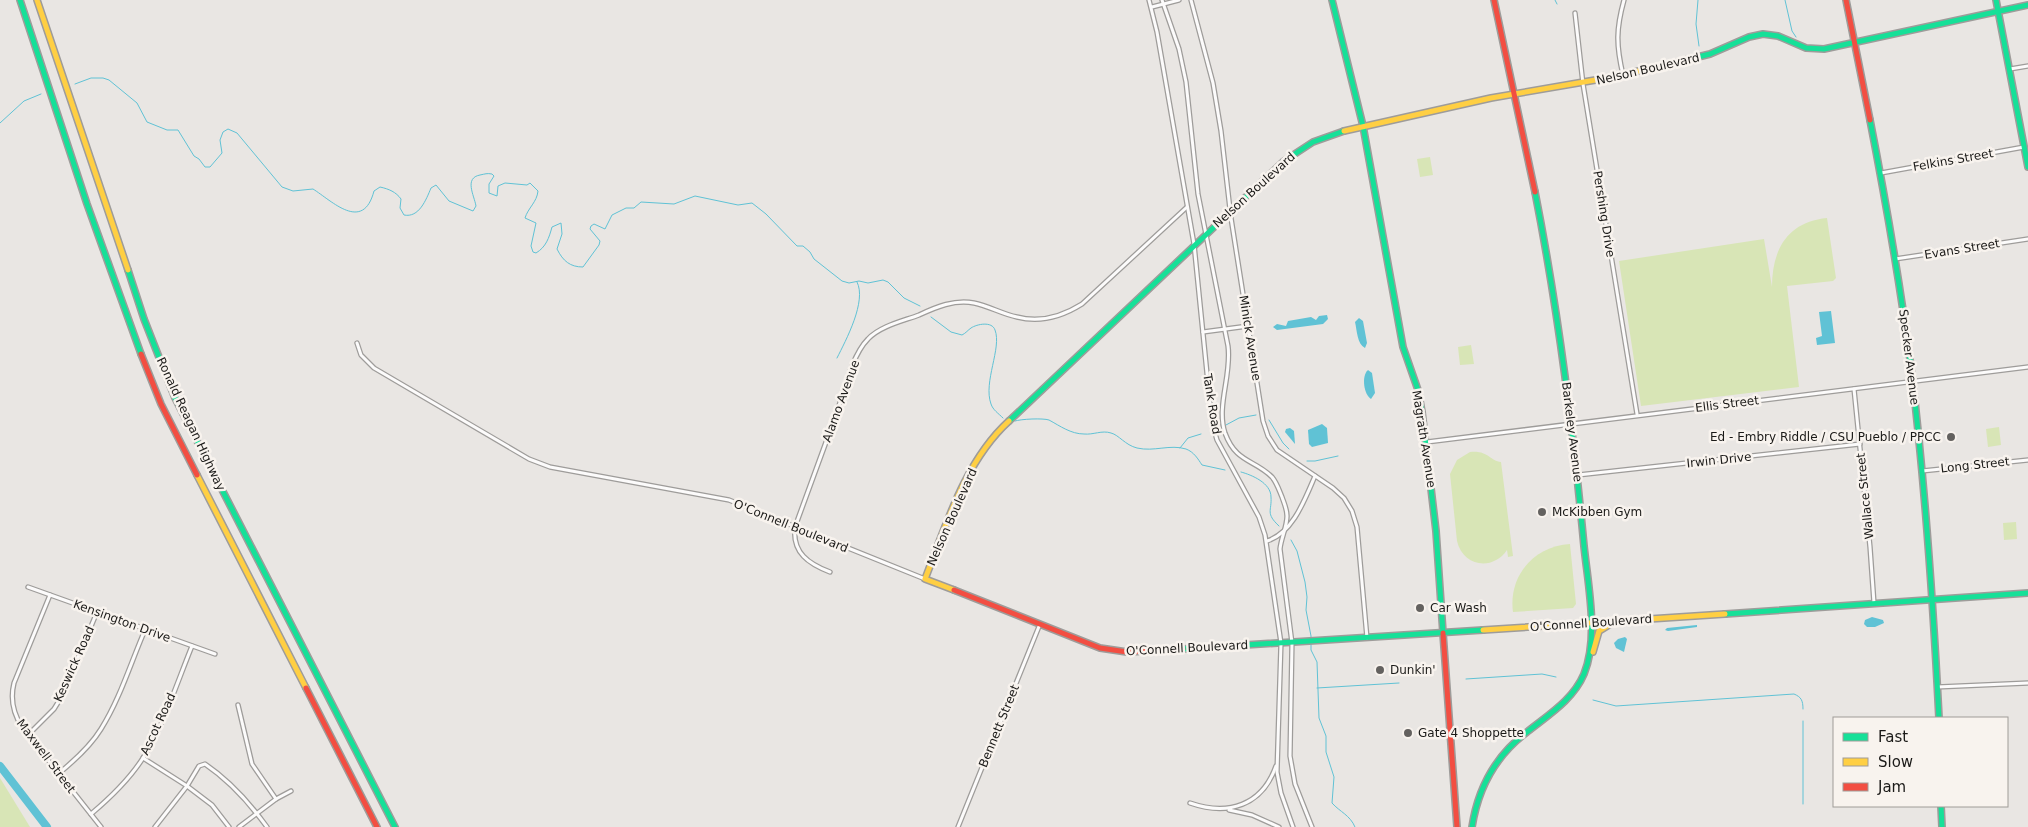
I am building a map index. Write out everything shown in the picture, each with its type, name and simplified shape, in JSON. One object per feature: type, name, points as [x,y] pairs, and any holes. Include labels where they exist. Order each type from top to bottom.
[{"type":"main road","name":"Ronald Reagan Highway","points":[[20,0],[135,342],[162,404],[376,827]]},
{"type":"main road","name":"Ronald Reagan Highway","points":[[37,0],[144,319],[175,398],[395,827]]},
{"type":"main road","name":"Magrath Avenue","points":[[1332,0],[1362,126],[1403,346],[1419,396],[1427,442],[1436,531],[1458,827]]},
{"type":"main road","name":"Barkeley Avenue","points":[[1472,827],[1474,811],[1481,789],[1493,766],[1515,741],[1563,705],[1576,689],[1587,665],[1591,640],[1572,423],[1546,250],[1517,93],[1494,0]]},
{"type":"main road","name":"Specker Avenue","points":[[1846,0],[1881,173],[1912,382],[1933,599],[1939,717]]},
{"type":"main road","points":[[1996,0],[2028,167]]},
{"type":"main road","points":[[1999,11],[2028,5]]},
{"type":"main road","name":"Nelson Boulevard","points":[[925,579],[961,490],[980,456],[997,432],[1022,406],[1194,244],[1284,161],[1302,147],[1324,136],[1362,126],[1517,93],[1583,84],[1712,54],[1758,34],[1775,35],[1797,46],[1811,50],[1824,49],[1999,11]]},
{"type":"main road","name":"O'Connell Boulevard","points":[[925,579],[1100,648],[1122,652],[1591,624],[2028,593]]},
{"type":"main road","points":[[1587,665],[1599,631],[1613,622]]},
{"type":"main road","points":[[1941,807],[1942,827]]},
{"type":"street","name":"Tank Road","points":[[1149,0],[1152,7],[1194,244],[1214,431],[1261,522],[1267,541],[1280,643],[1277,764],[1281,793],[1293,827]]},
{"type":"street","points":[[1152,7],[1163,2],[1180,0]]},
{"type":"street","name":"Minick Avenue","points":[[1191,0],[1213,83],[1230,211],[1263,421],[1274,446],[1344,498],[1355,520],[1367,638]]},
{"type":"street","points":[[1623,75],[1617,35],[1624,0]]},
{"type":"street","points":[[1163,2],[1179,49],[1186,82],[1198,194],[1229,356],[1223,407],[1224,429],[1235,452],[1246,461],[1264,470],[1275,481],[1286,508],[1287,517],[1280,549],[1292,643],[1290,756],[1295,784],[1312,827]]},
{"type":"street","name":"Pershing Drive","points":[[1575,13],[1583,84],[1637,414]]},
{"type":"street","points":[[2010,69],[2028,66]]},
{"type":"street","name":"Felkins Street","points":[[1881,173],[2024,147]]},
{"type":"street","name":"Alamo Avenue","points":[[795,527],[853,367],[867,340],[878,332],[933,309],[956,302],[974,303],[1028,319],[1046,319],[1065,313],[1082,304],[1187,207]]},
{"type":"street","name":"Evans Street","points":[[1895,260],[2028,239]]},
{"type":"street","points":[[1203,332],[1248,326]]},
{"type":"street","name":"O'Connell Boulevard","points":[[358,343],[361,356],[374,368],[529,459],[550,467],[729,500],[925,579]]},
{"type":"street","name":"Ellis Street","points":[[1427,442],[1637,414],[2028,367]]},
{"type":"street","name":"Wallace Street","points":[[1854,389],[1874,603]]},
{"type":"street","name":"Irwin Drive","points":[[1578,475],[1860,444]]},
{"type":"street","name":"Long Street","points":[[1922,471],[2028,460]]},
{"type":"street","points":[[1267,541],[1283,532],[1302,505],[1315,476]]},
{"type":"street","points":[[795,527],[796,542],[802,556],[811,564],[830,572]]},
{"type":"street","name":"Kensington Drive","points":[[28,587],[215,654]]},
{"type":"street","name":"Maxwell Street","points":[[50,595],[12,690],[13,708],[28,735],[101,827]]},
{"type":"street","name":"Keswick Road","points":[[28,735],[54,709],[62,696],[97,612]]},
{"type":"street","name":"Bennett Street","points":[[958,827],[1040,624]]},
{"type":"street","points":[[58,774],[78,758],[100,730],[109,714],[145,629]]},
{"type":"street","name":"Ascot Road","points":[[90,814],[106,801],[128,778],[143,758],[156,734],[192,646]]},
{"type":"street","points":[[1937,687],[2028,683]]},
{"type":"street","points":[[238,705],[252,764],[276,799]]},
{"type":"street","points":[[143,758],[187,786],[212,805],[229,827]]},
{"type":"street","points":[[155,827],[187,786],[199,766],[205,764],[224,777],[257,812],[267,827]]},
{"type":"street","points":[[1226,809],[1244,804],[1256,797],[1268,783],[1277,764]]},
{"type":"street","points":[[239,827],[257,812],[291,791]]},
{"type":"street","points":[[1190,803],[1206,808],[1226,809],[1252,814],[1279,827]]},
{"type":"green space","points":[[1430,157],[1433,175],[1420,177],[1417,159]]},
{"type":"green space","points":[[1827,218],[1836,278],[1833,281],[1787,286],[1799,387],[1641,406],[1619,261],[1764,239],[1772,287],[1775,261],[1784,240],[1802,225]]},
{"type":"green space","points":[[1471,345],[1474,364],[1460,365],[1458,347]]},
{"type":"green space","points":[[1999,427],[2001,445],[1988,447],[1986,429]]},
{"type":"green space","points":[[1470,452],[1485,454],[1501,462],[1513,556],[1508,557],[1507,550],[1494,561],[1479,563],[1472,561],[1460,550],[1457,541],[1450,474],[1457,460]]},
{"type":"green space","points":[[2016,522],[2017,539],[2004,540],[2003,523]]},
{"type":"green space","points":[[1570,544],[1576,604],[1573,608],[1513,612],[1515,586],[1519,575],[1526,565],[1545,550]]},
{"type":"green space","points":[[0,778],[30,827],[0,827]]},
{"type":"water","points":[[1831,311],[1835,343],[1817,345],[1816,338],[1822,336],[1819,312]]},
{"type":"water","points":[[1327,315],[1328,319],[1323,324],[1277,330],[1273,327],[1277,324],[1286,326],[1288,321],[1311,317],[1316,320],[1319,316]]},
{"type":"water","points":[[1359,318],[1363,321],[1367,343],[1365,348],[1360,343],[1357,333],[1355,322]]},
{"type":"water","points":[[1368,370],[1372,373],[1375,393],[1371,399],[1364,385]]},
{"type":"water","points":[[1322,424],[1327,428],[1328,443],[1312,447],[1309,444],[1308,430]]},
{"type":"water","points":[[1290,428],[1294,431],[1295,444],[1285,432],[1286,429]]},
{"type":"water","points":[[1872,617],[1883,620],[1884,623],[1875,627],[1867,627],[1864,624],[1865,620]]},
{"type":"water","points":[[1697,625],[1697,627],[1665,630],[1667,628]]},
{"type":"water","points":[[1625,637],[1627,639],[1624,652],[1616,648],[1614,643],[1618,639]]},
{"type":"waterway","points":[[1555,0],[1557,4]]},
{"type":"waterway","points":[[1698,0],[1696,24],[1699,46]]},
{"type":"waterway","points":[[1785,0],[1792,31],[1796,37]]},
{"type":"waterway","points":[[75,84],[91,78],[109,80],[137,103],[147,122],[167,130],[178,130],[194,156],[205,167],[210,167],[222,153],[220,140],[223,132],[228,129],[237,133],[282,187],[293,191],[313,189],[338,206],[355,212],[362,210],[369,203],[374,191],[380,187],[397,194],[401,199],[400,208],[404,215],[409,215],[418,211],[431,188],[436,185],[449,201],[473,211],[476,206],[471,183],[475,177],[492,174],[494,176],[489,184],[489,193],[497,196],[498,186],[505,183],[527,185],[530,183],[538,191],[525,218],[536,223],[531,246],[533,252],[536,253],[545,245],[552,227],[561,223],[562,234],[557,249],[567,262],[578,267],[583,267],[599,245],[600,241],[590,229],[591,226],[594,224],[605,229],[612,215],[626,208],[634,208],[641,202],[674,204],[695,196],[738,205],[752,203],[766,214],[797,246],[803,246],[814,259],[842,281],[868,283],[883,280],[888,282],[904,298],[920,306]]},
{"type":"waterway","points":[[0,123],[24,101],[41,94]]},
{"type":"waterway","points":[[837,358],[850,331],[857,310],[859,299],[857,282]]},
{"type":"waterway","points":[[931,317],[951,332],[962,335],[977,325],[988,324],[993,327],[997,337],[989,395],[993,408],[1003,418]]},
{"type":"waterway","points":[[1226,425],[1239,418],[1256,415]]},
{"type":"waterway","points":[[1015,421],[1046,419],[1079,434],[1108,432],[1137,448],[1174,447],[1186,449],[1194,454],[1202,465],[1225,470]]},
{"type":"waterway","points":[[1269,420],[1283,443],[1289,449]]},
{"type":"waterway","points":[[1180,448],[1188,438],[1201,434]]},
{"type":"waterway","points":[[1307,461],[1338,456]]},
{"type":"waterway","points":[[1241,472],[1250,475],[1268,488],[1271,497],[1270,512],[1272,518],[1279,526]]},
{"type":"waterway","points":[[1291,540],[1297,551],[1305,582],[1311,650],[1317,662],[1319,718],[1326,736],[1326,752],[1334,777],[1332,803],[1348,817],[1355,827]]},
{"type":"waterway","points":[[1466,679],[1542,674],[1556,677]]},
{"type":"waterway","points":[[1317,688],[1399,683]]},
{"type":"waterway","points":[[1593,700],[1616,706],[1794,694],[1801,699],[1803,709]]},
{"type":"waterway","points":[[1803,721],[1803,804]]},
{"type":"waterway","points":[[0,766],[47,827]]},
{"type":"traffic: fast","points":[[20,0],[87,204],[141,354]]},
{"type":"traffic: fast","points":[[1332,0],[1363,126],[1403,347],[1418,390],[1422,412],[1436,531],[1443,633]]},
{"type":"traffic: fast","points":[[1996,0],[2028,167]]},
{"type":"traffic: fast","points":[[1657,67],[1710,54],[1749,37],[1763,34],[1778,36],[1806,48],[1824,49],[2028,5]]},
{"type":"traffic: fast","points":[[1870,120],[1882,182],[1911,367],[1928,542],[1939,717]]},
{"type":"traffic: fast","points":[[1009,421],[1284,161],[1313,142],[1344,131]]},
{"type":"traffic: fast","points":[[1472,827],[1479,799],[1497,762],[1516,741],[1573,692],[1584,674],[1591,644],[1590,594],[1570,413],[1558,324],[1535,192]]},
{"type":"traffic: fast","points":[[128,270],[144,319],[175,398],[395,827]]},
{"type":"traffic: fast","points":[[1725,614],[2028,593]]},
{"type":"traffic: fast","points":[[1183,649],[1483,630]]},
{"type":"traffic: fast","points":[[1941,807],[1942,827]]},
{"type":"traffic: slow","points":[[37,0],[128,270]]},
{"type":"traffic: slow","points":[[1344,131],[1491,98],[1607,78],[1657,67]]},
{"type":"traffic: slow","points":[[954,590],[925,579],[949,516],[969,474],[980,455],[1009,421]]},
{"type":"traffic: slow","points":[[197,475],[306,688]]},
{"type":"traffic: slow","points":[[1483,630],[1725,614]]},
{"type":"traffic: slow","points":[[1593,652],[1599,631],[1612,623]]},
{"type":"traffic: jam","points":[[1494,0],[1535,192]]},
{"type":"traffic: jam","points":[[1846,0],[1870,120]]},
{"type":"traffic: jam","points":[[141,354],[161,404],[197,475]]},
{"type":"traffic: jam","points":[[954,590],[1100,648],[1127,652],[1183,649]]},
{"type":"traffic: jam","points":[[1443,633],[1457,827]]},
{"type":"traffic: jam","points":[[306,688],[377,827]]},
{"type":"place","name":"Ed - Embry Riddle / CSU Pueblo / PPCC","points":[[1951,437]]},
{"type":"place","name":"McKibben Gym","points":[[1542,512]]},
{"type":"place","name":"Car Wash","points":[[1420,608]]},
{"type":"place","name":"Dunkin'","points":[[1380,670]]},
{"type":"place","name":"Gate 4 Shoppette","points":[[1408,733]]}]
